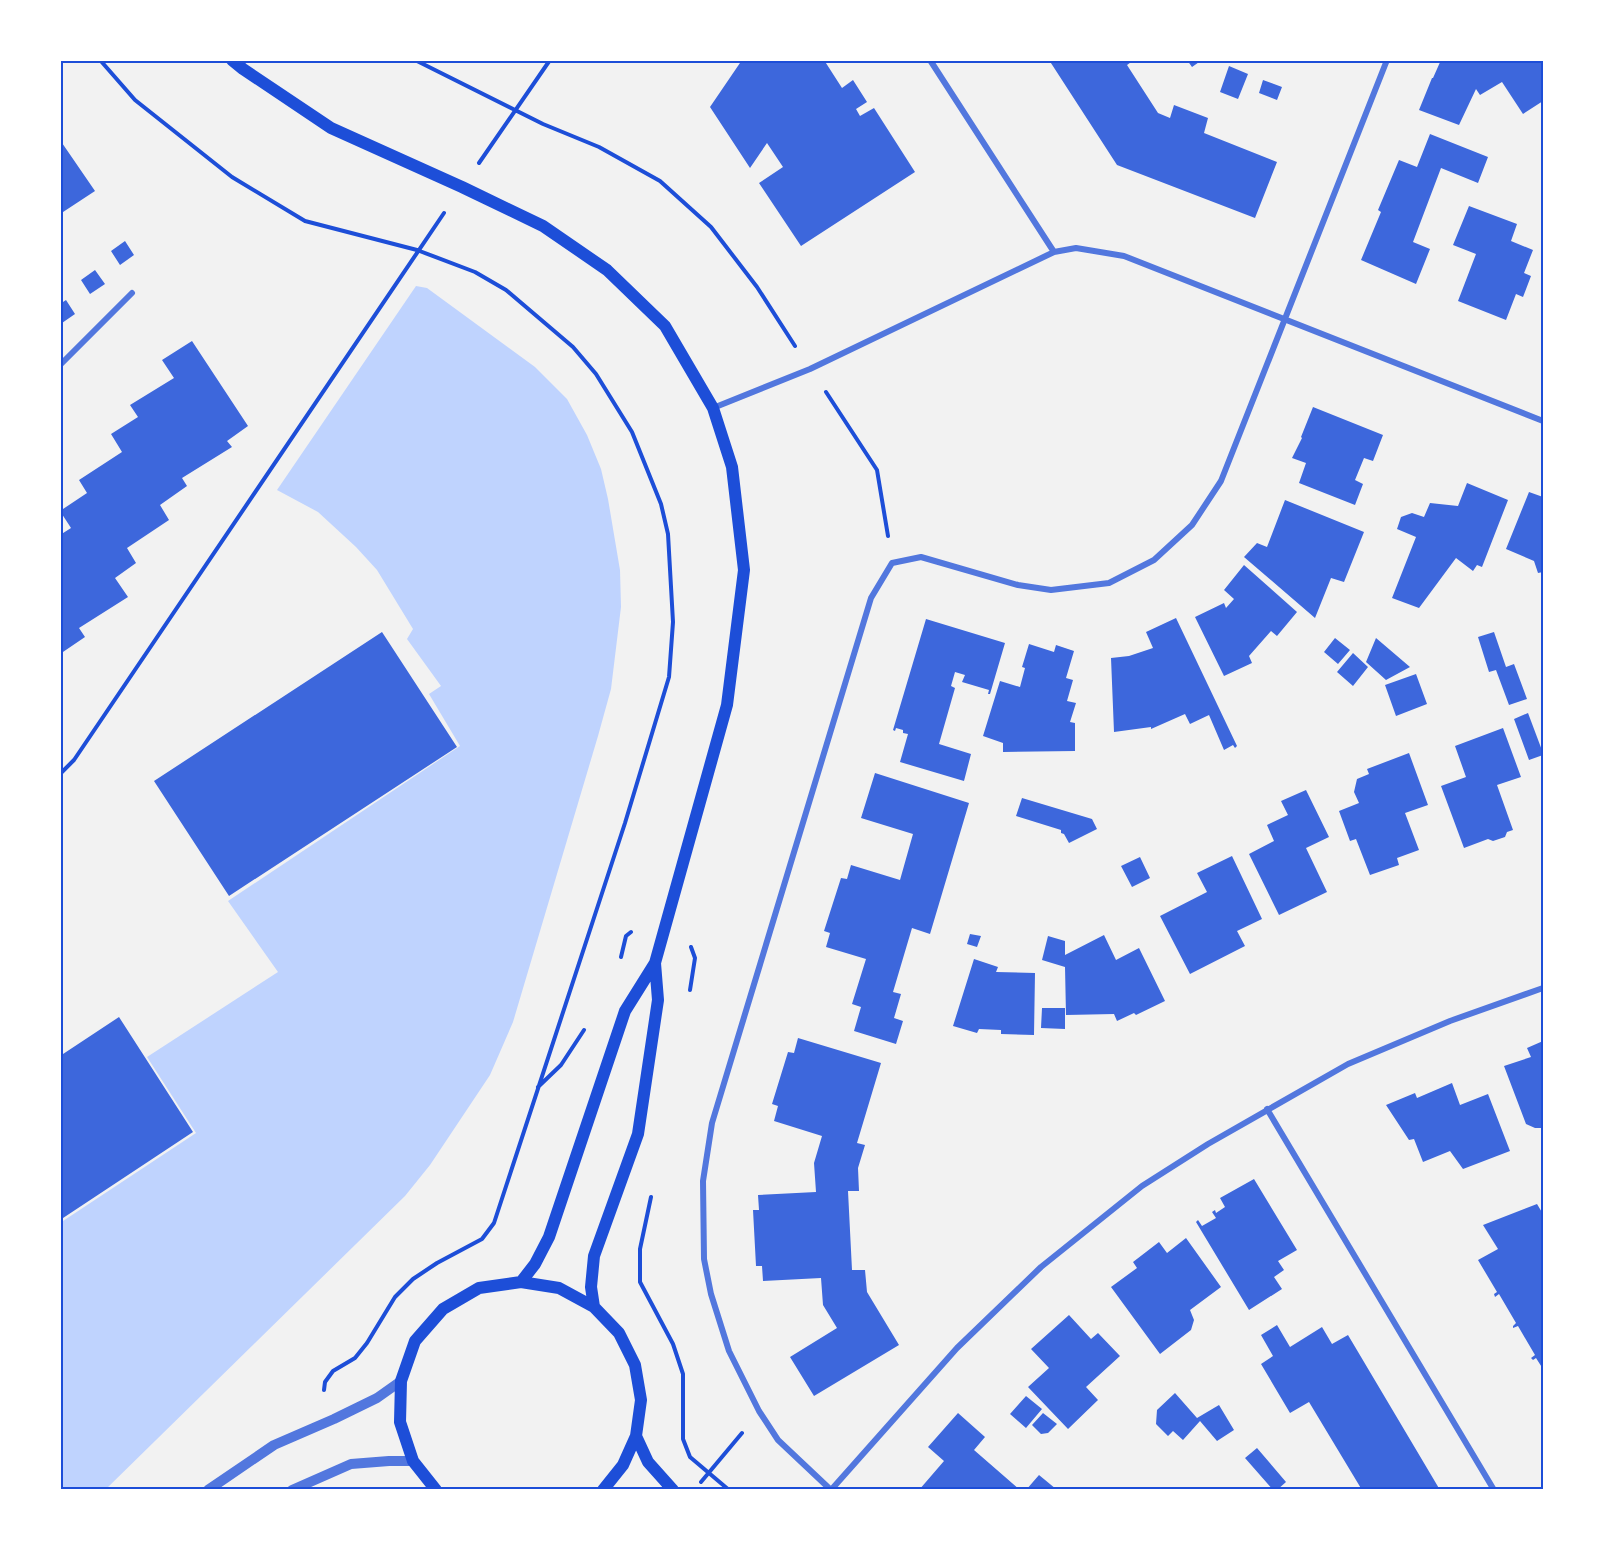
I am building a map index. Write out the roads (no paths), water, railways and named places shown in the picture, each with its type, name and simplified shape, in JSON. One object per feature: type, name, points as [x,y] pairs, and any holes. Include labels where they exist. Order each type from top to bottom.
[{"type":"main road","points":[[232,60],[331,128],[543,226],[607,270],[665,326],[713,408],[732,467],[744,570],[727,705],[656,963],[625,1011],[549,1237],[535,1264],[521,1282]]},
{"type":"main road","points":[[594,1307],[591,1287],[594,1256],[638,1134],[658,1000],[656,963]]},
{"type":"main road","points":[[436,1490],[413,1461],[400,1422],[400,1381],[415,1341],[443,1309],[479,1288],[521,1282],[559,1288],[594,1307],[619,1333],[635,1365],[640,1400],[636,1436],[623,1465],[603,1490]]},
{"type":"main road","points":[[636,1436],[648,1462],[672,1490]]},
{"type":"street","points":[[930,60],[1054,252]]},
{"type":"street","points":[[1387,60],[1221,481],[1192,525],[1154,560],[1109,583],[1051,590],[1018,585],[921,557],[892,563],[872,598],[712,1123],[703,1181],[703,1248],[711,1294],[729,1351],[759,1411],[778,1440],[831,1490],[957,1348],[1041,1267],[1142,1186],[1267,1109],[1348,1064],[1450,1021],[1543,988]]},
{"type":"street","points":[[713,408],[810,369],[1054,252],[1076,248],[1124,256],[1543,421]]},
{"type":"street","points":[[60,365],[132,293]]},
{"type":"street","points":[[1267,1109],[1494,1490]]},
{"type":"street","points":[[208,1490],[274,1445],[377,1398],[400,1381]]},
{"type":"street","points":[[292,1490],[351,1464],[413,1461]]},
{"type":"water","points":[[416,286],[427,288],[535,367],[567,399],[587,435],[601,469],[620,570],[621,607],[611,689],[598,736],[513,1022],[490,1075],[430,1165],[405,1196],[105,1490],[60,1490],[60,1223],[196,1133],[147,1057],[278,972],[228,901],[460,746],[429,694],[441,686],[407,639],[413,629],[377,570],[318,512],[277,490]]}]
